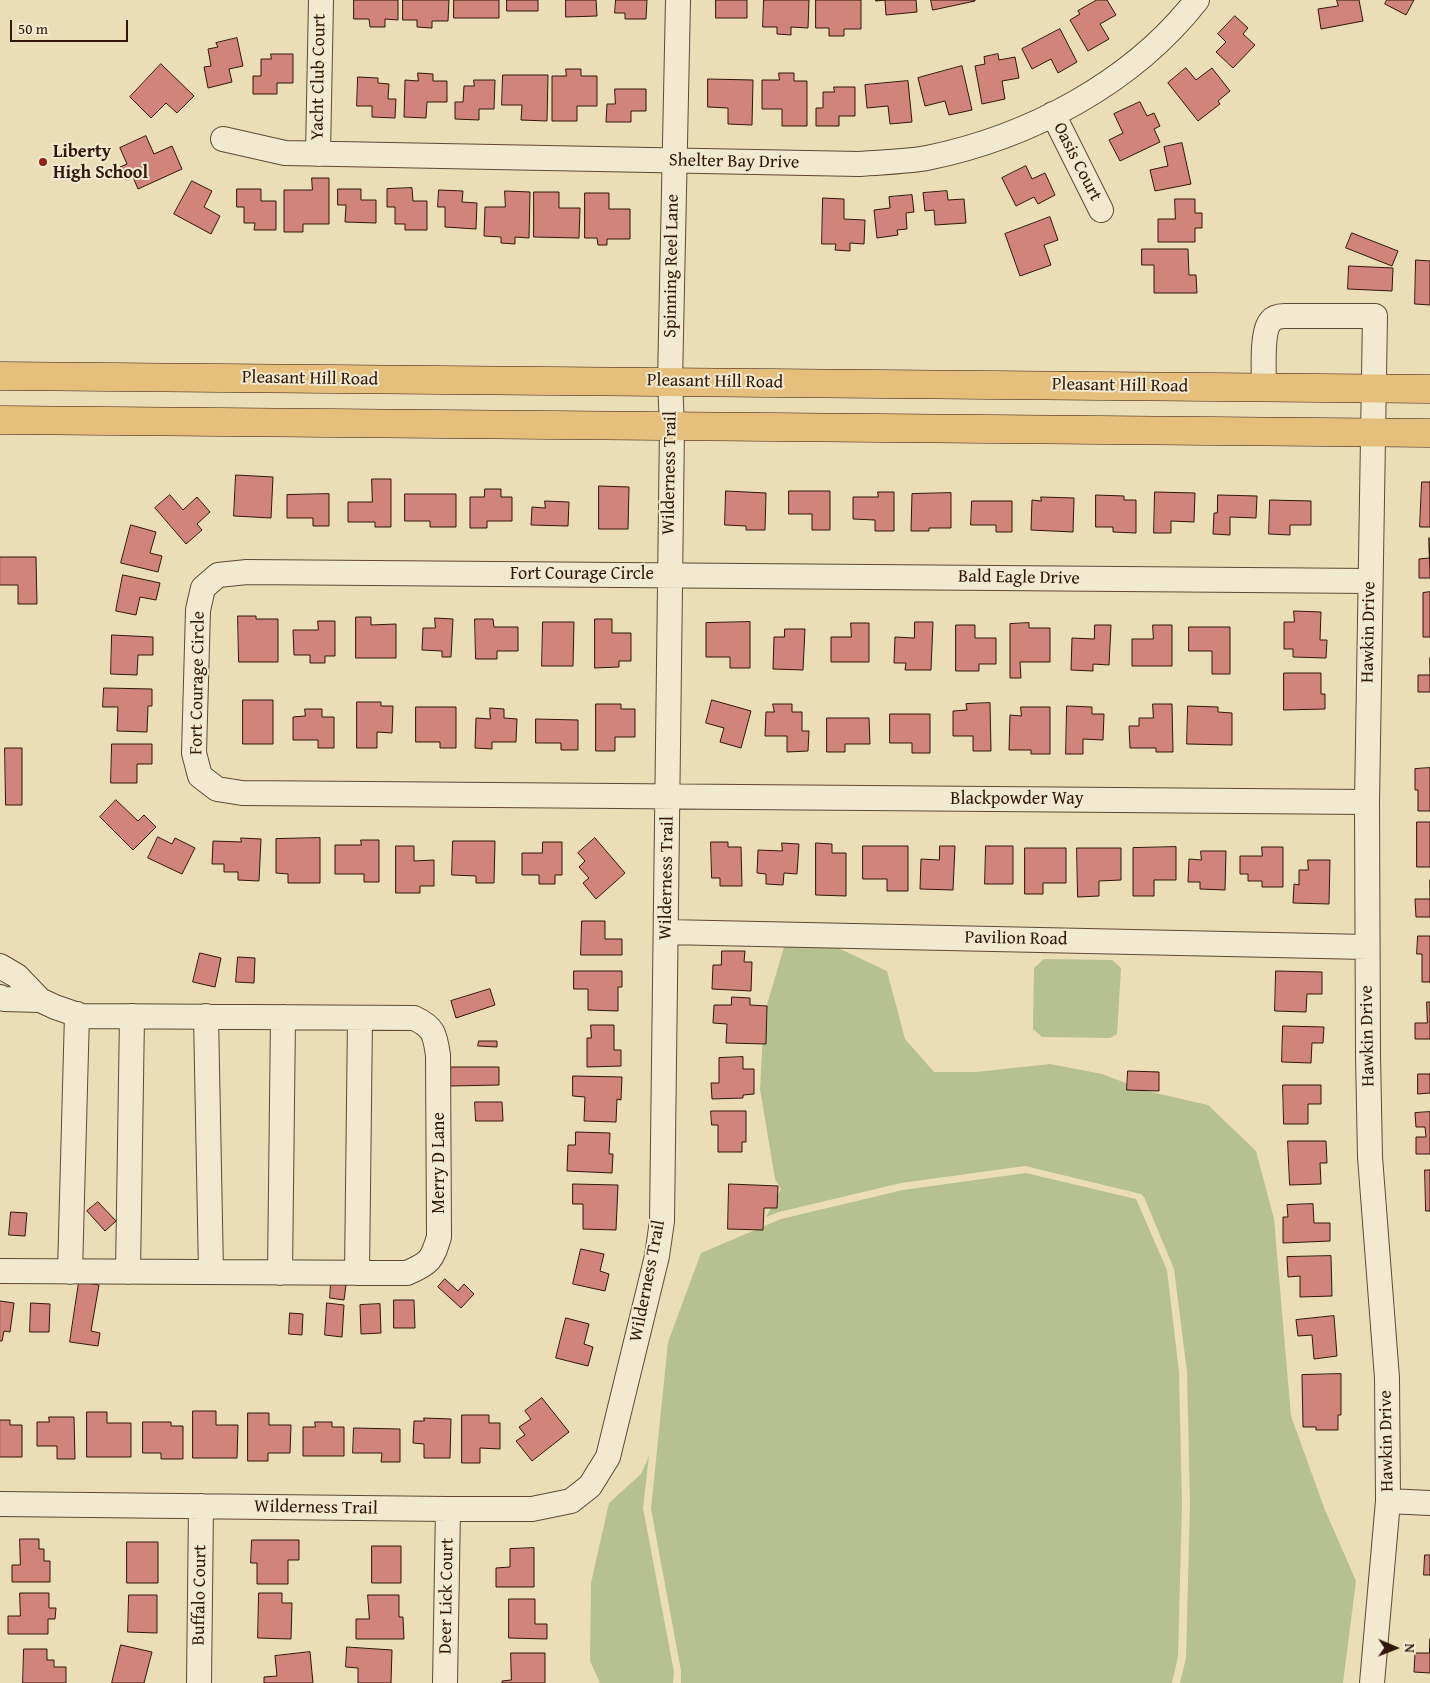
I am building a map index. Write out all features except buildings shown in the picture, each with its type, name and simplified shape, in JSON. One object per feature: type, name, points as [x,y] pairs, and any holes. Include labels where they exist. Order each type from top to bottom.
[{"type":"main road","name":"Pleasant Hill Road","points":[[0,376],[1430,389]]},
{"type":"main road","points":[[0,420],[1430,433]]},
{"type":"street","name":"Yacht Club Court","points":[[318,154],[321,0]]},
{"type":"street","name":"Spinning Reel Lane","points":[[670,382],[678,0]]},
{"type":"street","name":"Shelter Bay Drive","points":[[223,139],[285,153],[318,154],[859,164],[926,158],[1028,127],[1092,94],[1137,62],[1184,17],[1197,0]]},
{"type":"street","name":"Oasis Court","points":[[1053,114],[1101,210]]},
{"type":"street","name":"Hawkin Drive","points":[[1264,388],[1266,336],[1270,322],[1274,318],[1285,316],[1375,316],[1367,802],[1367,947],[1370,1157],[1387,1378],[1388,1501],[1372,1683]]},
{"type":"street","name":"Wilderness Trail","points":[[0,1504],[532,1509],[571,1501],[590,1486],[608,1457],[657,1256],[662,1221],[672,426],[670,382]]},
{"type":"street","name":"Fort Courage Circle","points":[[668,797],[242,794],[217,789],[200,776],[194,753],[198,610],[203,588],[218,575],[247,572],[669,574]]},
{"type":"street","name":"Bald Eagle Drive","points":[[669,574],[1370,581]]},
{"type":"street","name":"Blackpowder Way","points":[[668,797],[1367,802]]},
{"type":"street","name":"Pavilion Road","points":[[666,932],[1367,947]]},
{"type":"street","name":"Merry D Lane","points":[[0,966],[17,976],[40,1000],[77,1014],[414,1018],[428,1024],[436,1038],[438,1055],[439,1236],[433,1256],[424,1266],[407,1273],[0,1271]]},
{"type":"street","name":"Merry D Lane","points":[[0,997],[4,999],[40,1000]]},
{"type":"street","points":[[70,1272],[77,1014]]},
{"type":"street","points":[[128,1272],[132,1016]]},
{"type":"street","points":[[206,1016],[211,1272]]},
{"type":"street","points":[[280,1272],[283,1017]]},
{"type":"street","points":[[357,1273],[360,1018]]},
{"type":"street","points":[[1388,1501],[1430,1503]]},
{"type":"street","name":"Buffalo Court","points":[[199,1683],[201,1506]]},
{"type":"street","name":"Deer Lick Court","points":[[445,1683],[448,1509]]},
{"type":"green space","points":[[832,945],[887,971],[905,1039],[934,1072],[976,1072],[1050,1064],[1102,1074],[1147,1091],[1208,1105],[1256,1151],[1274,1219],[1291,1416],[1325,1510],[1356,1581],[1343,1683],[1180,1683],[1186,1658],[1190,1504],[1187,1372],[1174,1269],[1144,1197],[1141,1194],[1025,1166],[901,1183],[779,1212],[766,1217],[781,1189],[775,1179],[760,1089],[764,1015],[784,947]]},
{"type":"green space","points":[[1044,959],[1112,960],[1121,968],[1117,1034],[1110,1038],[1042,1037],[1033,1029],[1034,968]]},
{"type":"green space","points":[[1026,1173],[1136,1199],[1167,1270],[1179,1372],[1182,1504],[1178,1657],[1172,1683],[681,1683],[681,1671],[651,1509],[668,1342],[701,1253],[781,1219],[903,1190]]},
{"type":"green space","points":[[649,1456],[643,1508],[674,1672],[673,1683],[600,1683],[590,1661],[591,1583],[609,1503],[641,1474]]},
{"type":"place","name":"Liberty High School","points":[[43,162]]}]
